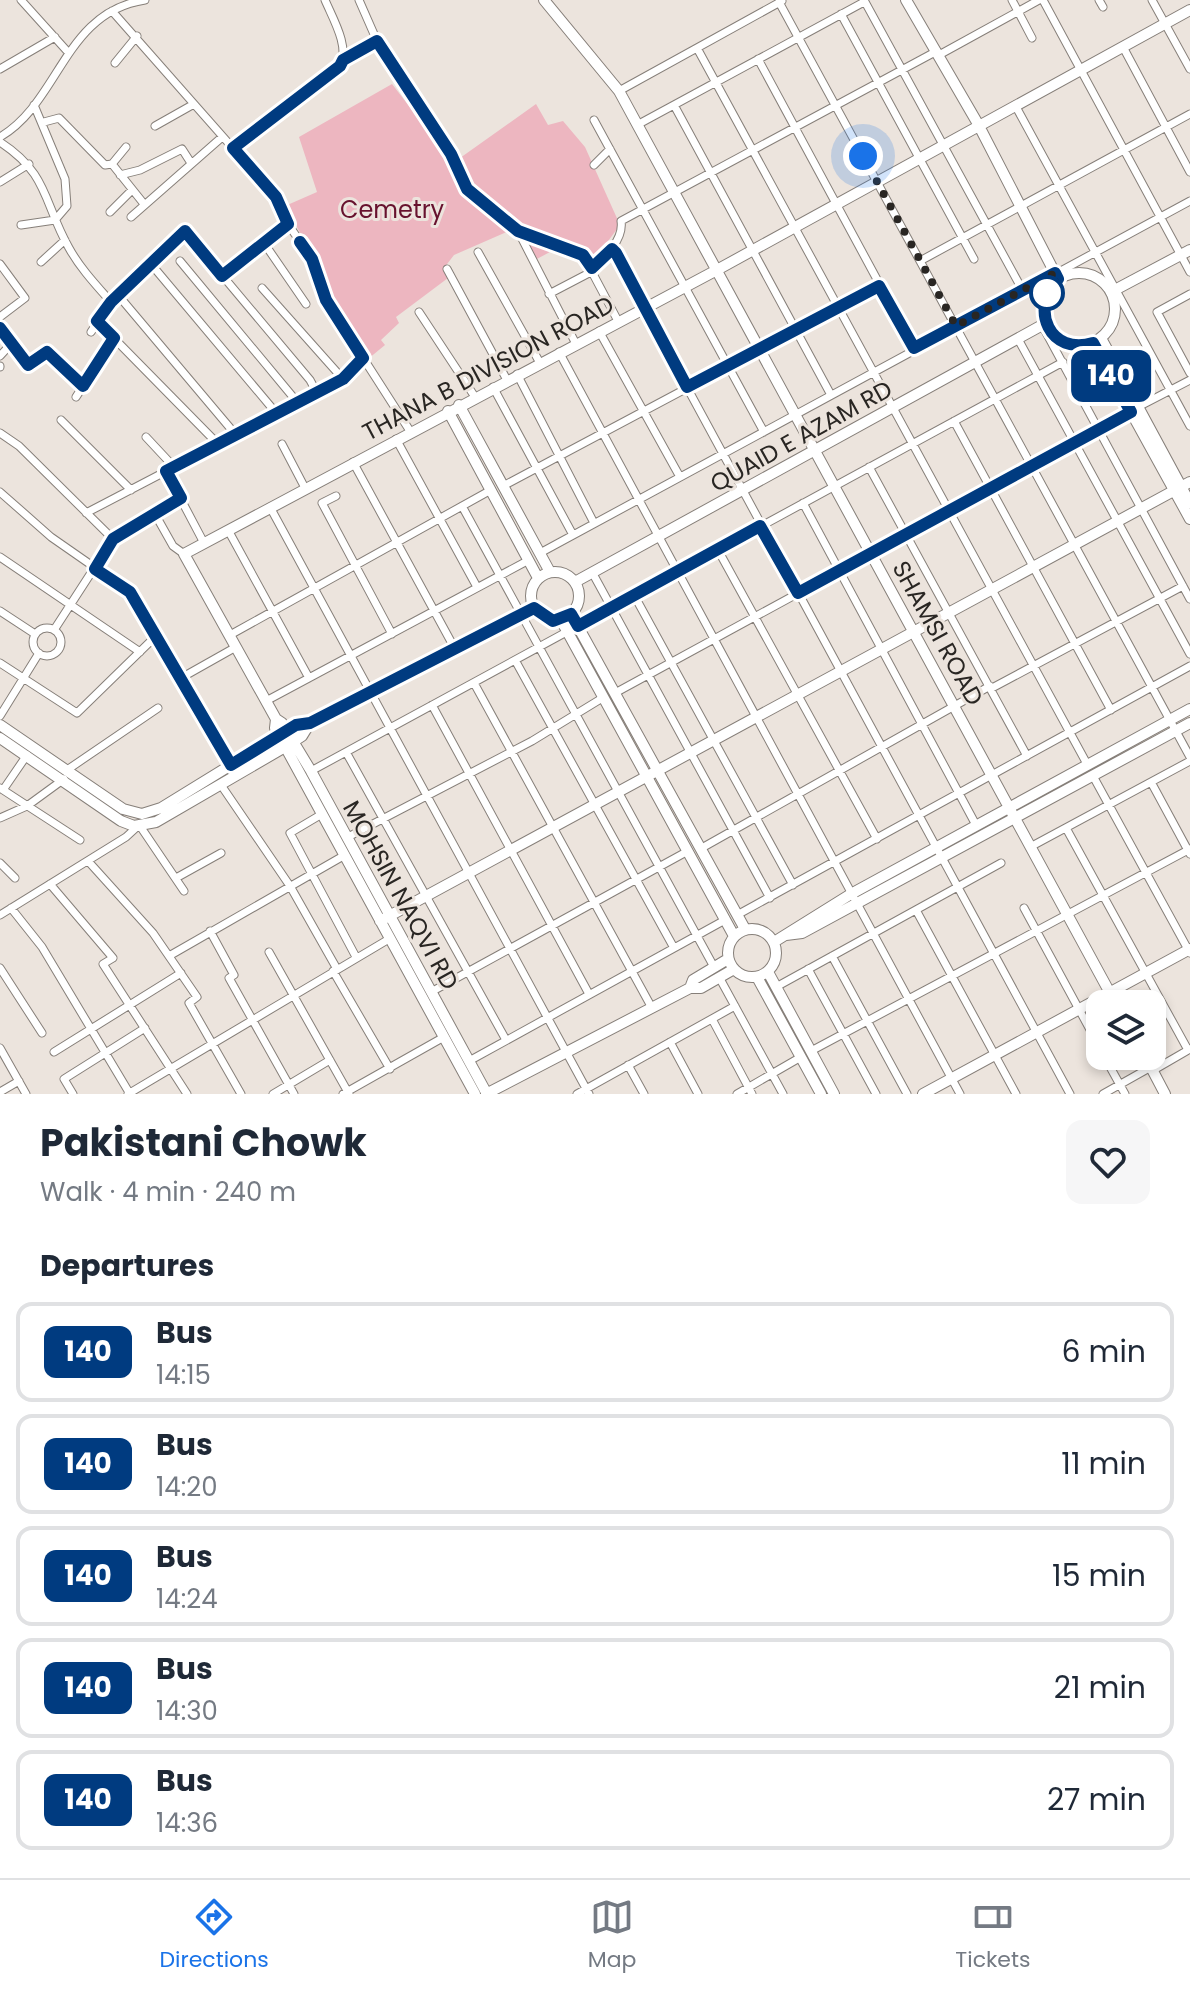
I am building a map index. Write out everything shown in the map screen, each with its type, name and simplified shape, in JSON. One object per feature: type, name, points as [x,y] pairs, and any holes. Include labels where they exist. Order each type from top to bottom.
[{"type":"street","points":[[21,0],[67,51]]},
{"type":"street","points":[[111,302],[80,266],[29,164],[0,139],[34,105],[51,82],[67,51],[112,11],[128,3],[145,0]]},
{"type":"street","points":[[233,148],[340,66],[343,60],[341,40],[325,0]]},
{"type":"street","points":[[359,0],[377,41],[451,154],[467,189],[518,231],[583,255],[618,321]]},
{"type":"street","name":"SHAMSI ROAD","points":[[544,0],[619,91],[715,271],[1011,805],[1109,990]]},
{"type":"street","points":[[906,0],[978,124],[1057,276]]},
{"type":"street","points":[[1012,0],[1032,38]]},
{"type":"street","points":[[549,294],[592,270],[612,249],[623,228],[621,221],[902,69],[1041,0],[1160,217],[1185,253],[1190,272]]},
{"type":"street","points":[[1152,0],[1190,69]]},
{"type":"street","points":[[619,91],[781,1],[1190,759],[1032,846]]},
{"type":"street","points":[[637,125],[864,1],[1023,291]]},
{"type":"street","name":"THANA B DIVISION ROAD","points":[[184,554],[715,271],[1190,10]]},
{"type":"street","points":[[112,11],[276,197],[288,224],[312,259],[326,300],[410,431]]},
{"type":"street","points":[[841,14],[974,259]]},
{"type":"street","points":[[115,63],[137,36]]},
{"type":"street","points":[[0,69],[55,37]]},
{"type":"street","points":[[343,60],[377,41]]},
{"type":"street","points":[[1123,47],[1190,172]]},
{"type":"street","points":[[697,48],[1087,764]]},
{"type":"street","points":[[758,59],[914,348]]},
{"type":"street","points":[[155,126],[194,104]]},
{"type":"street","points":[[21,225],[55,220],[67,206],[68,198],[65,179],[44,122],[34,105]]},
{"type":"street","points":[[674,105],[831,395]]},
{"type":"street","points":[[1014,105],[1190,426]]},
{"type":"street","points":[[920,261],[1190,114]]},
{"type":"street","points":[[44,122],[59,118],[105,165],[112,164],[126,147]]},
{"type":"street","points":[[594,120],[764,432]]},
{"type":"street","points":[[131,217],[221,138]]},
{"type":"street","points":[[120,175],[140,170],[182,149],[191,163]]},
{"type":"street","points":[[594,165],[610,149]]},
{"type":"street","points":[[0,182],[29,164]]},
{"type":"street","points":[[112,164],[144,204]]},
{"type":"street","points":[[110,212],[132,190]]},
{"type":"street","points":[[540,553],[914,348],[1057,276],[1190,201]]},
{"type":"street","points":[[222,276],[288,224]]},
{"type":"street","points":[[91,332],[111,302],[185,231],[310,380],[317,393]]},
{"type":"street","points":[[518,231],[576,344]]},
{"type":"street","points":[[41,262],[65,240]]},
{"type":"street","points":[[264,243],[306,304]]},
{"type":"street","points":[[612,249],[1070,1094]]},
{"type":"street","points":[[478,252],[540,363]]},
{"type":"street","points":[[1114,291],[1185,253]]},
{"type":"street","points":[[180,261],[298,403]]},
{"type":"street","points":[[0,264],[25,298],[0,317]]},
{"type":"street","points":[[151,264],[277,414]]},
{"type":"street","points":[[447,269],[559,456],[594,523]]},
{"type":"street","points":[[1044,324],[1062,341],[1073,345],[1097,340],[1112,325],[1116,314],[1114,291],[1093,275],[1081,272],[1057,276]]},
{"type":"street","points":[[1057,276],[1044,299],[1044,324],[1190,599]]},
{"type":"street","points":[[503,486],[879,286]]},
{"type":"street","points":[[262,288],[343,379]]},
{"type":"street","points":[[1190,294],[1157,312],[1190,373]]},
{"type":"street","points":[[118,295],[236,435]]},
{"type":"street","points":[[419,312],[475,397]]},
{"type":"street","points":[[97,321],[218,444]]},
{"type":"street","name":"QUAID E AZAM RD","points":[[575,582],[1044,324]]},
{"type":"street","points":[[0,328],[28,365],[47,352],[83,386]]},
{"type":"street","points":[[599,331],[680,477]]},
{"type":"street","points":[[76,397],[114,338]]},
{"type":"street","points":[[1018,339],[1190,654]]},
{"type":"street","points":[[1097,340],[1190,503]]},
{"type":"street","points":[[0,356],[12,343]]},
{"type":"street","points":[[559,352],[960,1094]]},
{"type":"street","points":[[86,513],[343,379],[363,358]]},
{"type":"street","points":[[311,771],[1063,362]]},
{"type":"street","points":[[348,837],[1190,380]]},
{"type":"street","points":[[493,387],[573,535]]},
{"type":"street","points":[[459,405],[550,572]]},
{"type":"street","points":[[448,411],[538,578]]},
{"type":"street","points":[[61,420],[131,490]]},
{"type":"street","points":[[954,421],[1111,710]]},
{"type":"street","points":[[0,433],[19,446],[113,539]]},
{"type":"street","points":[[146,437],[170,469],[204,543]]},
{"type":"street","points":[[396,439],[477,587]]},
{"type":"street","points":[[282,444],[305,488]]},
{"type":"street","points":[[353,462],[455,649]]},
{"type":"street","points":[[869,467],[1027,756]]},
{"type":"street","points":[[385,918],[1182,487]]},
{"type":"street","points":[[1182,487],[1190,519]]},
{"type":"street","points":[[230,635],[491,490]]},
{"type":"street","points":[[0,492],[28,519],[130,592],[231,765]]},
{"type":"street","points":[[336,496],[322,503],[392,634]]},
{"type":"street","points":[[54,630],[113,539],[181,498]]},
{"type":"street","points":[[803,503],[976,825]]},
{"type":"street","points":[[462,506],[783,1094]]},
{"type":"street","points":[[270,507],[588,1092]]},
{"type":"street","points":[[155,514],[173,546],[184,554]]},
{"type":"street","points":[[228,530],[309,678]]},
{"type":"street","points":[[718,550],[877,839]]},
{"type":"street","name":"MOHSIN NAQVI RD","points":[[184,554],[276,719],[275,728],[311,771],[348,837],[385,918],[389,939],[472,1093]]},
{"type":"street","points":[[0,557],[140,652]]},
{"type":"street","points":[[266,701],[529,560]]},
{"type":"street","points":[[550,572],[559,572],[575,582],[579,597],[566,617],[545,619],[534,608],[530,594],[538,578],[550,572]]},
{"type":"street","points":[[592,572],[770,898]]},
{"type":"street","points":[[700,849],[955,705],[1183,586]]},
{"type":"street","points":[[634,595],[793,885]]},
{"type":"street","points":[[0,738],[70,771],[123,809],[142,814],[161,808],[283,734],[534,608]]},
{"type":"street","points":[[0,611],[35,634]]},
{"type":"street","points":[[566,617],[652,772],[745,929]]},
{"type":"street","points":[[46,628],[54,630],[60,641],[58,649],[51,654],[39,653],[33,642],[35,634],[46,628]]},
{"type":"street","points":[[0,663],[77,713],[157,635]]},
{"type":"street","points":[[181,678],[236,647]]},
{"type":"street","points":[[0,716],[39,653]]},
{"type":"street","points":[[515,660],[674,948]]},
{"type":"street","points":[[737,915],[1190,666]]},
{"type":"street","points":[[474,683],[652,1008]]},
{"type":"street","points":[[432,705],[589,994]]},
{"type":"street","points":[[0,818],[27,806],[158,708]]},
{"type":"street","points":[[939,852],[1011,805],[1190,709]]},
{"type":"street","points":[[0,915],[139,826],[156,822],[290,744],[310,723]]},
{"type":"street","points":[[774,942],[797,924],[854,899],[939,852],[1017,817],[1190,723]]},
{"type":"street","points":[[0,725],[61,781],[121,821],[139,826],[184,891]]},
{"type":"street","name":"MOHSIN NAQVI RD","points":[[290,744],[322,814],[345,855],[431,992],[487,1094]]},
{"type":"street","points":[[30,751],[1,789],[80,840]]},
{"type":"street","points":[[346,752],[506,1040]]},
{"type":"street","points":[[652,772],[688,851],[734,936]]},
{"type":"street","points":[[1093,776],[1189,951],[1114,990]]},
{"type":"street","points":[[811,1051],[1189,851],[1151,782]]},
{"type":"street","points":[[221,785],[290,886],[390,1069]]},
{"type":"street","points":[[322,814],[290,833],[356,957]]},
{"type":"street","points":[[1066,828],[1189,1050],[1166,1062]]},
{"type":"street","points":[[431,992],[688,851]]},
{"type":"street","points":[[176,878],[221,853]]},
{"type":"street","points":[[169,956],[345,855]]},
{"type":"street","points":[[88,861],[169,956],[197,997],[189,1003],[241,1094]]},
{"type":"street","points":[[0,863],[15,878]]},
{"type":"street","points":[[776,987],[1001,863]]},
{"type":"street","points":[[50,884],[113,958],[103,964],[187,1094]]},
{"type":"street","points":[[11,908],[42,947],[129,1094],[389,939]]},
{"type":"street","points":[[1024,908],[1086,1022]]},
{"type":"street","points":[[916,910],[1016,1094]]},
{"type":"street","points":[[469,1061],[725,920]]},
{"type":"street","points":[[745,929],[758,929],[774,942],[776,958],[768,972],[757,977],[744,976],[731,964],[729,944],[734,936],[745,929]]},
{"type":"street","points":[[210,931],[234,975],[229,978],[294,1094]]},
{"type":"street","points":[[269,952],[346,1093],[444,1037]]},
{"type":"street","points":[[832,956],[907,1094]]},
{"type":"street","points":[[487,1094],[690,988],[701,988],[717,972],[731,964]]},
{"type":"street","points":[[0,968],[42,1033]]},
{"type":"street","points":[[808,969],[876,1094]]},
{"type":"street","points":[[768,972],[834,1094]]},
{"type":"street","points":[[54,1052],[181,973]]},
{"type":"street","points":[[757,977],[821,1094]]},
{"type":"street","points":[[923,1094],[1086,1005]]},
{"type":"street","points":[[577,1094],[588,1092],[628,1065],[735,1006]]},
{"type":"street","points":[[712,1019],[750,1091]]},
{"type":"street","points":[[73,1094],[64,1079],[145,1028]]},
{"type":"street","points":[[670,1042],[698,1094]]},
{"type":"street","points":[[0,1048],[26,1094]]},
{"type":"street","points":[[737,1094],[750,1091],[801,1057]]},
{"type":"street","points":[[273,1094],[330,1060]]},
{"type":"street","points":[[628,1065],[644,1094]]},
{"type":"street","points":[[1112,1070],[1125,1094]]},
{"type":"street","points":[[1103,1094],[1150,1070]]},
{"type":"street","points":[[1153,1070],[1165,1094]]},
{"type":"street","points":[[0,1092],[19,1081]]},
{"type":"green space","name":"Cemetry","points":[[392,84],[453,163],[536,104],[548,125],[563,121],[585,147],[620,225],[594,260],[563,245],[535,260],[518,227],[454,255],[444,268],[448,278],[396,317],[399,323],[381,340],[385,345],[368,359],[328,299],[315,259],[285,206],[317,192],[299,137]]},
{"type":"bus line","name":"140","points":[[0,328],[28,365],[47,352],[83,386],[114,338],[97,321],[111,302],[185,231],[222,276],[288,224],[276,197],[233,148],[290,101],[340,66],[343,60],[349,60],[377,41],[459,167],[467,189],[518,231],[583,255],[592,268],[612,249],[616,253],[687,387],[879,286],[914,348],[1055,273],[1058,279],[1044,299],[1046,323],[1062,341],[1073,345],[1093,343],[1131,412],[798,593],[760,526],[578,626],[571,614],[553,621],[539,615],[534,608],[310,723],[296,725],[231,765],[130,592],[95,569],[113,539],[181,498],[166,471],[343,379],[363,358],[326,300],[312,259],[300,242]]},
{"type":"route","points":[[863,156],[956,326],[1055,273],[1058,279],[1047,293]]}]
